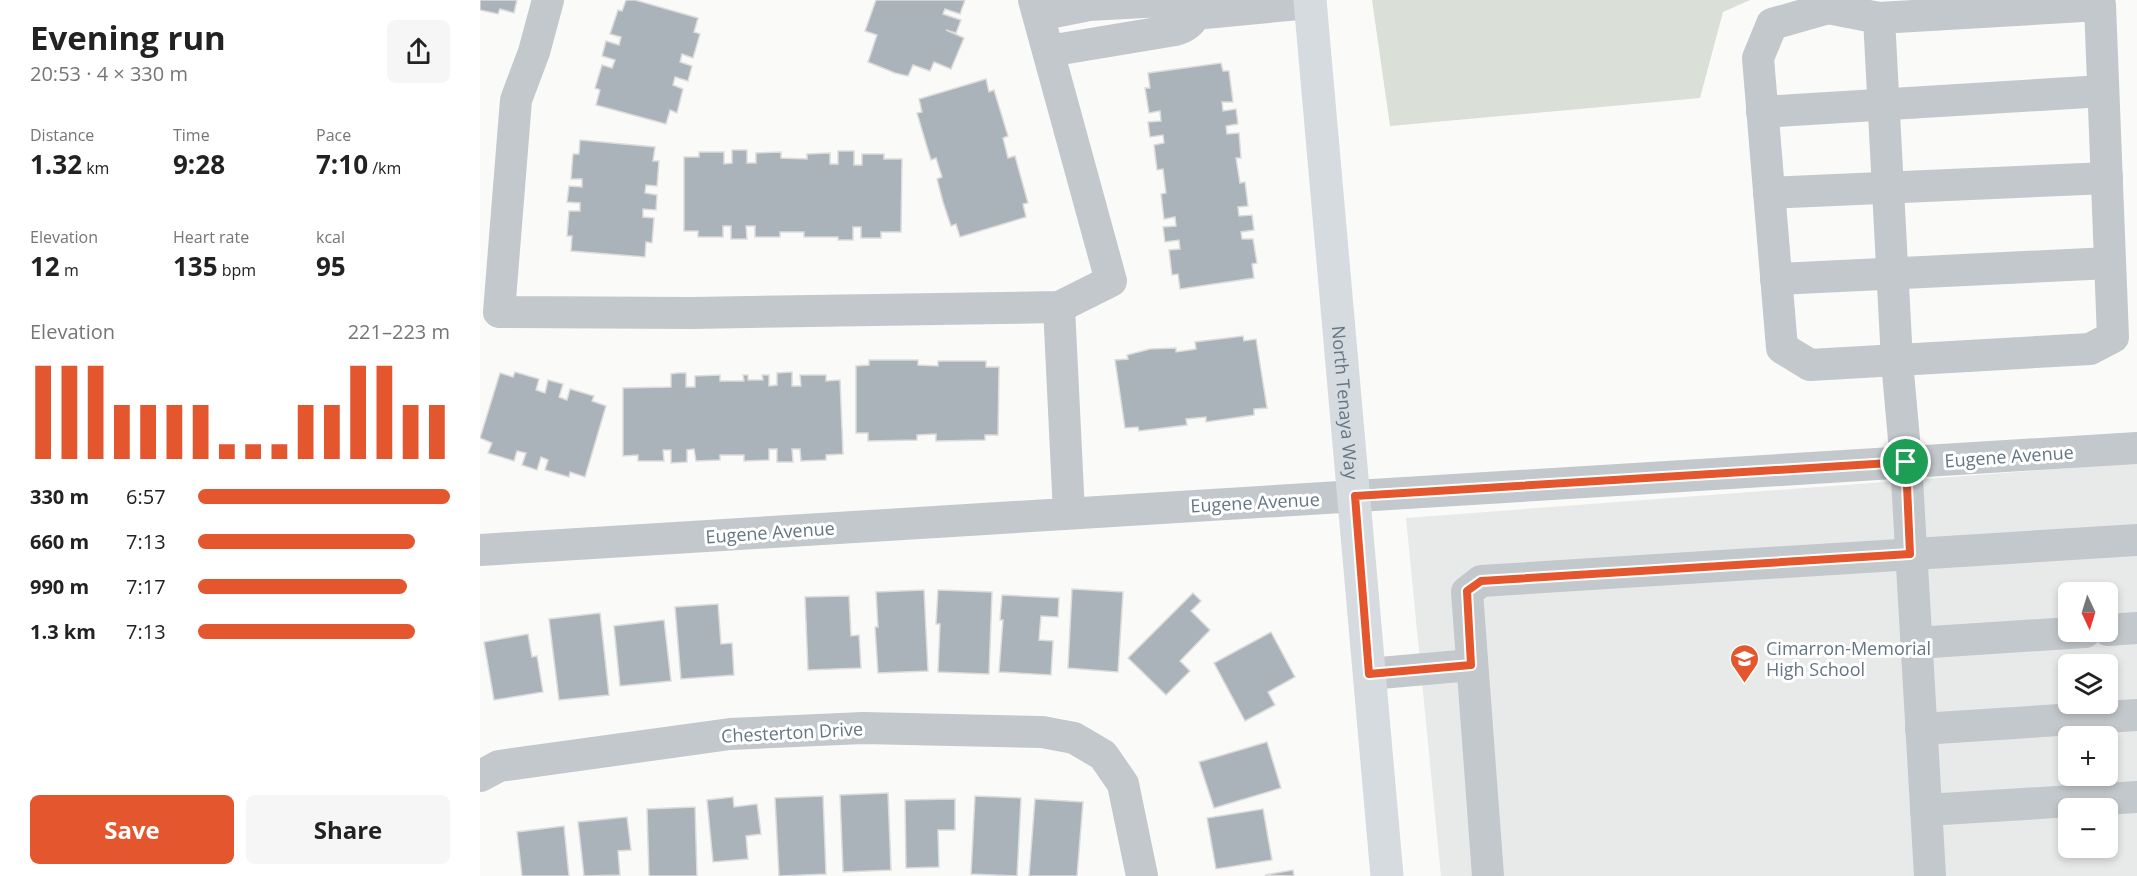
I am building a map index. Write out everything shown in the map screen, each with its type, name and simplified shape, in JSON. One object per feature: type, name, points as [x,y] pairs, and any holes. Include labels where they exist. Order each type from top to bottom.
[{"type":"main road","name":"North Tenaya Way","points":[[1310,2],[1387,876]]},
{"type":"street","points":[[548,0],[534,52],[516,100],[489,313],[692,314],[1059,307],[1111,281],[1037,7],[1088,2],[1179,0],[1187,3],[1194,14],[1192,23],[1185,27],[1049,51]]},
{"type":"street","points":[[1149,1],[1152,34]]},
{"type":"street","points":[[1194,14],[1310,2]]},
{"type":"street","points":[[2100,5],[2103,91],[2113,337],[2090,349],[1810,365],[1782,348],[1758,58],[1772,24],[1828,9],[1879,18],[2100,5]]},
{"type":"street","points":[[1879,18],[1897,361],[1906,462],[1930,876]]},
{"type":"street","points":[[1762,112],[2103,91]]},
{"type":"street","points":[[1769,193],[2107,178]]},
{"type":"street","points":[[1776,279],[2110,263]]},
{"type":"street","points":[[1059,307],[1069,513]]},
{"type":"street","name":"Eugene Avenue","points":[[480,550],[2137,448]]},
{"type":"street","points":[[1488,876],[1467,591],[1481,581],[2137,540]]},
{"type":"street","points":[[2118,629],[2137,628]]},
{"type":"street","points":[[1916,643],[2058,634]]},
{"type":"street","points":[[1369,674],[1471,665]]},
{"type":"street","points":[[1921,729],[2137,715]]},
{"type":"street","name":"Chesterton Drive","points":[[480,776],[499,766],[730,734],[863,728],[1042,732],[1074,738],[1103,755],[1123,784],[1142,876]]},
{"type":"street","points":[[1926,810],[2137,797]]},
{"type":"shaded area","points":[[1372,0],[1750,0],[1723,12],[1700,98],[1390,126]]},
{"type":"shaded area","name":"Cimarron-Memorial High School","points":[[2137,463],[2137,876],[1441,876],[1406,518]]},
{"type":"building","points":[[480,0],[517,0],[514,13],[500,9],[498,14],[480,10]]},
{"type":"building","points":[[626,0],[635,0],[698,18],[694,32],[700,34],[693,58],[682,54],[680,62],[692,66],[688,81],[675,77],[673,85],[683,89],[677,113],[670,110],[666,124],[596,105],[600,90],[595,88],[602,65],[612,68],[615,60],[602,56],[606,41],[619,45],[621,37],[610,34],[618,10],[622,11]]},
{"type":"building","points":[[876,0],[965,0],[960,14],[945,9],[943,14],[961,20],[956,33],[946,30],[964,38],[951,69],[934,62],[930,71],[913,65],[908,76],[868,62],[877,35],[865,31]]},
{"type":"building","points":[[1221,63],[1223,71],[1229,71],[1233,102],[1222,102],[1223,111],[1236,109],[1238,124],[1226,126],[1227,134],[1239,133],[1241,158],[1236,158],[1240,183],[1245,182],[1248,206],[1238,207],[1239,216],[1252,215],[1254,230],[1241,232],[1242,239],[1253,239],[1257,263],[1252,264],[1254,278],[1180,289],[1178,274],[1172,275],[1169,250],[1180,249],[1179,240],[1165,242],[1163,227],[1176,226],[1175,217],[1164,219],[1161,194],[1166,193],[1163,169],[1157,170],[1154,145],[1164,143],[1163,135],[1150,137],[1148,122],[1161,121],[1160,111],[1149,113],[1145,88],[1150,88],[1148,73]]},
{"type":"building","points":[[986,79],[989,92],[994,90],[1008,136],[1003,138],[1008,158],[1015,156],[1028,203],[1023,204],[1026,217],[960,237],[956,224],[951,226],[943,202],[937,179],[942,177],[936,158],[931,160],[917,113],[922,112],[919,99]]},
{"type":"building","points":[[580,140],[655,147],[653,161],[659,161],[657,186],[646,185],[645,193],[657,195],[656,210],[643,209],[643,217],[654,218],[652,243],[646,242],[645,257],[571,251],[572,236],[567,236],[569,211],[580,211],[580,203],[567,202],[569,186],[582,187],[582,179],[571,179],[573,154],[579,154]]},
{"type":"building","points":[[732,150],[747,150],[747,163],[756,163],[756,153],[781,152],[781,158],[807,159],[807,154],[830,153],[830,164],[838,164],[838,151],[854,151],[854,165],[862,165],[862,154],[884,154],[884,159],[902,159],[901,232],[881,232],[881,238],[861,238],[861,227],[853,227],[853,240],[838,240],[838,237],[804,237],[804,232],[780,232],[780,237],[755,237],[755,226],[746,226],[747,239],[731,239],[731,226],[723,226],[723,237],[698,237],[698,231],[684,231],[684,157],[699,157],[699,152],[724,152],[724,164],[732,163]]},
{"type":"building","points":[[1243,336],[1244,341],[1256,339],[1267,408],[1254,409],[1254,415],[1206,422],[1206,417],[1186,419],[1187,425],[1139,431],[1138,427],[1125,428],[1115,360],[1128,359],[1127,355],[1150,349],[1176,348],[1176,352],[1196,349],[1195,342]]},
{"type":"building","points":[[869,360],[918,360],[918,365],[938,366],[938,361],[986,361],[986,367],[999,367],[998,435],[985,435],[985,440],[936,441],[936,434],[917,435],[917,440],[868,441],[868,433],[856,433],[856,366],[869,365]]},
{"type":"building","points":[[515,372],[539,379],[536,390],[545,393],[548,380],[563,384],[559,397],[567,400],[570,389],[594,396],[592,401],[606,406],[585,477],[570,472],[569,477],[545,470],[548,460],[541,457],[537,470],[522,465],[526,453],[517,451],[514,461],[488,453],[492,443],[480,438],[500,373],[513,377]]},
{"type":"building","points":[[792,372],[792,386],[801,386],[800,375],[826,375],[826,381],[840,380],[843,454],[826,455],[826,460],[801,461],[800,449],[792,449],[793,462],[777,462],[777,449],[769,449],[769,460],[744,461],[744,455],[720,455],[720,460],[696,461],[694,449],[687,450],[687,462],[671,463],[671,450],[663,450],[664,461],[638,461],[638,455],[623,456],[623,388],[671,387],[671,374],[678,373],[686,373],[686,387],[695,387],[695,376],[720,375],[720,381],[744,381],[743,375],[748,375],[748,380],[763,380],[762,375],[769,375],[769,386],[777,385],[777,373]]},
{"type":"building","points":[[1072,589],[1123,592],[1118,672],[1068,668]]},
{"type":"building","points":[[924,590],[928,671],[878,673],[875,627],[878,627],[876,592]]},
{"type":"building","points":[[938,590],[992,592],[989,674],[938,672],[940,624],[936,624]]},
{"type":"building","points":[[1193,593],[1201,601],[1191,611],[1210,630],[1180,661],[1190,671],[1166,695],[1128,658]]},
{"type":"building","points":[[1002,595],[1059,598],[1058,617],[1041,616],[1039,640],[1053,641],[1051,675],[999,672],[1003,620],[1000,620]]},
{"type":"building","points":[[849,596],[851,636],[859,635],[861,668],[808,670],[805,597]]},
{"type":"building","points":[[718,604],[721,644],[732,643],[734,675],[681,679],[675,607]]},
{"type":"building","points":[[600,613],[609,695],[559,700],[549,619]]},
{"type":"building","points":[[664,620],[671,681],[620,686],[614,626]]},
{"type":"building","points":[[1271,632],[1295,677],[1268,692],[1275,705],[1245,721],[1214,663]]},
{"type":"building","points":[[528,634],[532,657],[537,656],[543,692],[494,700],[484,642]]},
{"type":"building","points":[[1267,742],[1281,788],[1214,808],[1199,762]]},
{"type":"building","points":[[888,793],[891,870],[843,872],[840,795]]},
{"type":"building","points":[[823,796],[826,874],[779,876],[775,798]]},
{"type":"building","points":[[975,796],[1021,798],[1017,876],[971,874]]},
{"type":"building","points":[[733,797],[734,807],[757,804],[761,834],[746,836],[748,859],[713,862],[707,800]]},
{"type":"building","points":[[955,799],[955,830],[938,830],[939,867],[906,868],[905,800]]},
{"type":"building","points":[[1035,799],[1083,802],[1077,876],[1029,876]]},
{"type":"building","points":[[695,807],[697,876],[649,876],[647,809]]},
{"type":"building","points":[[1263,809],[1272,860],[1216,869],[1207,818]]},
{"type":"building","points":[[627,817],[631,850],[618,851],[620,875],[584,876],[578,822]]},
{"type":"building","points":[[564,826],[569,876],[522,876],[517,832]]},
{"type":"building","points":[[1293,870],[1294,876],[1265,875]]},
{"type":"place","name":"Cimarron-Memorial High School","points":[[1745,684]]},
{"type":"route","points":[[1906,462],[1910,554],[1481,581],[1467,591],[1471,665],[1369,674],[1355,496],[1906,462]]}]
